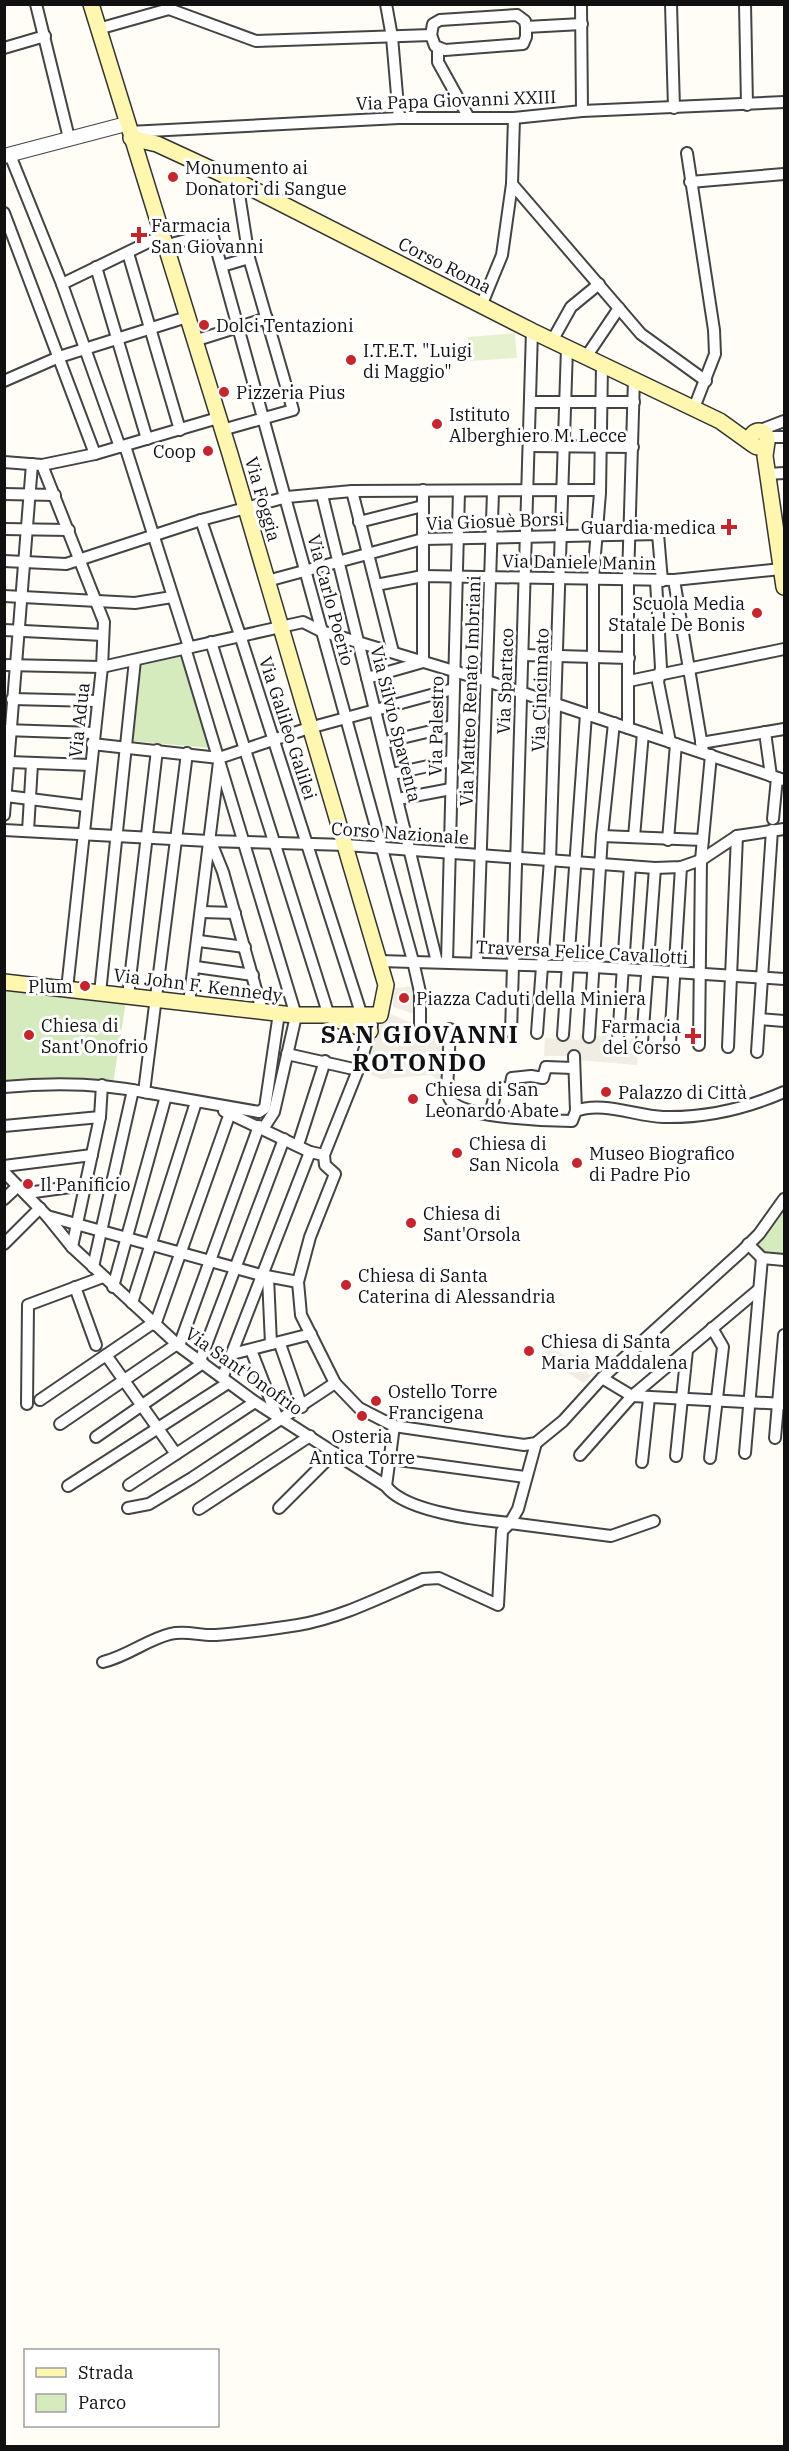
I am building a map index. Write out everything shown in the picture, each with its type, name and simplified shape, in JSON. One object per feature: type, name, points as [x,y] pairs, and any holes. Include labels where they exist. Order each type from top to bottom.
[{"type":"main road","name":"Via Foggia","points":[[91,4],[246,509],[386,985],[372,1018]]},
{"type":"main road","name":"Corso Roma","points":[[129,131],[237,181],[532,332],[757,436]]},
{"type":"main road","points":[[757,436],[765,456],[784,587]]},
{"type":"main road","name":"Via John F. Kennedy","points":[[4,982],[289,1015],[372,1018]]},
{"type":"street","points":[[36,4],[69,138]]},
{"type":"street","points":[[386,4],[392,37],[399,118]]},
{"type":"street","points":[[581,4],[582,111]]},
{"type":"street","points":[[671,4],[674,108]]},
{"type":"street","points":[[745,4],[747,105]]},
{"type":"street","points":[[98,29],[169,9],[256,41],[431,35]]},
{"type":"street","points":[[438,49],[523,44],[526,37],[523,17],[517,15],[440,20],[433,24],[431,35],[438,49],[438,62],[469,118]]},
{"type":"street","points":[[526,27],[582,24]]},
{"type":"street","points":[[4,48],[45,36]]},
{"type":"street","name":"Via Papa Giovanni XXIII","points":[[129,131],[399,118],[514,118],[582,111],[784,102]]},
{"type":"street","points":[[481,306],[501,255],[512,184],[514,118]]},
{"type":"street","points":[[4,1087],[39,1084],[102,1085],[259,1112],[265,1108],[289,1015],[294,1009],[155,534],[62,284],[7,155],[69,138],[129,131]]},
{"type":"street","points":[[687,153],[714,330],[715,354],[694,408]]},
{"type":"street","points":[[690,182],[784,174]]},
{"type":"street","points":[[4,462],[37,464],[95,454],[180,430],[263,418],[293,410],[249,258],[237,181]]},
{"type":"street","points":[[512,184],[641,334],[706,381]]},
{"type":"street","points":[[4,213],[95,454]]},
{"type":"street","name":"Via Carlo Poerio","points":[[163,241],[212,233],[413,961],[420,992],[420,1024]]},
{"type":"street","points":[[62,284],[128,253],[163,241]]},
{"type":"street","points":[[128,253],[180,430]]},
{"type":"street","points":[[222,266],[249,258]]},
{"type":"street","points":[[96,267],[147,439]]},
{"type":"street","points":[[552,341],[571,307],[599,284]]},
{"type":"street","points":[[586,357],[619,308]]},
{"type":"street","points":[[4,381],[59,357],[187,317]]},
{"type":"street","points":[[194,341],[267,318]]},
{"type":"street","name":"Via Spartaco","points":[[511,1032],[532,332]]},
{"type":"street","name":"Via Cincinnato","points":[[537,1033],[550,860],[559,656],[559,535],[564,491],[567,348]]},
{"type":"street","points":[[563,1035],[595,657],[593,579],[600,490],[602,365]]},
{"type":"street","points":[[628,728],[628,579],[634,378]]},
{"type":"street","points":[[530,402],[634,402]]},
{"type":"street","points":[[784,421],[784,437],[757,436],[784,421]]},
{"type":"street","points":[[529,446],[633,447]]},
{"type":"street","points":[[4,815],[9,762],[8,730],[12,699],[10,665],[18,630],[29,495],[37,464]]},
{"type":"street","name":"Via Adua","points":[[37,464],[55,495],[104,622],[102,667],[96,700],[67,989]]},
{"type":"street","points":[[768,474],[784,473]]},
{"type":"street","points":[[423,490],[423,662]]},
{"type":"street","name":"Via Palestro","points":[[442,962],[449,852],[459,490]]},
{"type":"street","points":[[4,561],[66,564],[81,561],[155,534],[287,498],[352,491],[600,490]]},
{"type":"street","points":[[352,491],[393,652]]},
{"type":"street","name":"Via Matteo Renato Imbriani","points":[[477,963],[493,492]]},
{"type":"street","points":[[4,494],[55,495]]},
{"type":"street","name":"Via Silvio Spaventa","points":[[322,495],[411,850],[442,962]]},
{"type":"street","points":[[359,522],[423,506]]},
{"type":"street","name":"Via Galileo Galilei","points":[[201,520],[307,843],[372,1018]]},
{"type":"street","points":[[4,528],[69,530]]},
{"type":"street","name":"Via Giosuè Borsi","points":[[267,581],[423,539],[658,534],[659,581]]},
{"type":"street","name":"Via Daniele Manin","points":[[376,585],[423,576],[457,575],[659,581],[781,569]]},
{"type":"street","points":[[674,580],[688,668],[705,750],[699,1045]]},
{"type":"street","points":[[659,581],[661,668],[658,682],[673,743],[668,840]]},
{"type":"street","points":[[4,596],[135,603],[172,597]]},
{"type":"street","points":[[10,665],[102,667],[303,622],[321,630],[487,681],[673,743],[705,750],[777,778]]},
{"type":"street","points":[[4,630],[104,635]]},
{"type":"street","points":[[211,642],[329,1016]]},
{"type":"street","points":[[629,681],[784,649]]},
{"type":"street","points":[[523,655],[629,658]]},
{"type":"street","points":[[100,993],[135,660]]},
{"type":"street","points":[[367,678],[423,662]]},
{"type":"street","points":[[8,730],[93,739],[126,747],[219,758],[309,728],[453,689]]},
{"type":"street","points":[[12,699],[96,700]]},
{"type":"street","points":[[590,1037],[602,836],[614,723]]},
{"type":"street","points":[[385,742],[452,726]]},
{"type":"street","points":[[705,750],[765,732],[784,729]]},
{"type":"street","points":[[765,732],[777,778],[773,819]]},
{"type":"street","points":[[634,837],[643,733]]},
{"type":"street","points":[[128,996],[157,750]]},
{"type":"street","points":[[93,1267],[138,1091],[157,999],[187,753]]},
{"type":"street","points":[[189,1003],[196,967],[219,758]]},
{"type":"street","points":[[392,774],[452,760]]},
{"type":"street","points":[[9,762],[90,765]]},
{"type":"street","points":[[28,831],[32,764]]},
{"type":"street","points":[[398,799],[451,789]]},
{"type":"street","points":[[6,796],[86,806]]},
{"type":"street","name":"Corso Nazionale","points":[[4,830],[210,841],[346,845],[655,868],[681,867],[701,860],[737,836],[784,829]]},
{"type":"street","points":[[757,1052],[772,830]]},
{"type":"street","points":[[602,836],[704,840]]},
{"type":"street","points":[[728,1047],[737,836]]},
{"type":"street","points":[[210,841],[235,914],[262,1011]]},
{"type":"street","points":[[618,1039],[621,969],[630,866]]},
{"type":"street","points":[[670,1043],[681,867]]},
{"type":"street","points":[[642,1042],[655,868]]},
{"type":"street","points":[[202,912],[235,914]]},
{"type":"street","points":[[199,941],[245,947]]},
{"type":"street","name":"Traversa Felice Cavallotti","points":[[378,961],[594,967],[784,979]]},
{"type":"street","points":[[196,967],[253,975]]},
{"type":"street","points":[[60,1424],[178,1345],[261,1128],[274,1112],[287,1054],[289,1015]]},
{"type":"street","points":[[760,1019],[784,1017]]},
{"type":"street","points":[[372,1018],[358,1070],[324,1155],[325,1165],[335,1174],[310,1237],[298,1282],[301,1315],[335,1383],[359,1408],[394,1426],[524,1445],[536,1443],[563,1421],[602,1378],[748,1244],[784,1198]]},
{"type":"street","points":[[450,1029],[447,1091],[450,1099],[459,1106],[508,1118],[572,1121],[576,1111],[574,1056]]},
{"type":"street","points":[[287,1054],[358,1070]]},
{"type":"street","points":[[298,1145],[325,1061]]},
{"type":"street","points":[[490,1114],[496,1087],[510,1089],[512,1078],[531,1076],[543,1078],[546,1066],[573,1068]]},
{"type":"street","points":[[72,1247],[100,1117],[102,1085]]},
{"type":"street","points":[[138,1091],[196,1102],[230,1113],[310,1152],[324,1155]]},
{"type":"street","points":[[576,1111],[596,1108],[651,1116],[693,1116],[725,1113],[784,1092]]},
{"type":"street","points":[[113,1287],[166,1096]]},
{"type":"street","points":[[132,1303],[196,1102]]},
{"type":"street","points":[[40,1400],[154,1324],[230,1113]]},
{"type":"street","points":[[4,1126],[100,1117]]},
{"type":"street","points":[[96,1437],[202,1362],[235,1267],[284,1139]]},
{"type":"street","points":[[68,1486],[159,1428],[226,1379],[232,1354],[310,1152]]},
{"type":"street","points":[[4,1166],[92,1155]]},
{"type":"street","name":"Via Sant'Onofrio","points":[[4,1172],[44,1212],[72,1247],[178,1345],[255,1402],[386,1486],[393,1496],[449,1515],[611,1536],[654,1521]]},
{"type":"street","points":[[4,1199],[22,1189],[85,1185]]},
{"type":"street","points":[[4,1244],[44,1212],[78,1224],[264,1276],[298,1282]]},
{"type":"street","points":[[748,1244],[762,1258],[784,1260]]},
{"type":"street","points":[[745,1453],[762,1258]]},
{"type":"street","points":[[264,1276],[276,1344],[302,1407]]},
{"type":"street","points":[[27,1404],[28,1305],[103,1277]]},
{"type":"street","points":[[75,1287],[96,1345]]},
{"type":"street","points":[[580,1455],[632,1396],[758,1290]]},
{"type":"street","points":[[710,1458],[723,1347],[712,1328]]},
{"type":"street","points":[[232,1354],[311,1334]]},
{"type":"street","points":[[776,1438],[782,1404],[784,1335]]},
{"type":"street","points":[[251,1350],[279,1417]]},
{"type":"street","points":[[676,1456],[687,1350]]},
{"type":"street","points":[[106,1355],[176,1454]]},
{"type":"street","points":[[602,1378],[632,1396],[782,1404]]},
{"type":"street","points":[[128,1508],[149,1504],[279,1417],[302,1407],[335,1383]]},
{"type":"street","points":[[642,1462],[649,1398]]},
{"type":"street","points":[[129,1485],[255,1402]]},
{"type":"street","points":[[386,1486],[394,1426]]},
{"type":"street","points":[[199,1509],[310,1436]]},
{"type":"street","points":[[103,1662],[128,1655],[147,1642],[170,1634],[189,1632],[214,1635],[298,1625],[322,1619],[423,1579],[439,1578],[498,1605],[502,1531],[518,1509],[536,1443]]},
{"type":"street","points":[[279,1508],[334,1453]]},
{"type":"street","points":[[391,1459],[525,1477]]},
{"type":"green space","points":[[515,333],[517,358],[470,361],[468,337]]},
{"type":"green space","points":[[182,656],[209,748],[133,741],[140,666]]},
{"type":"green space","points":[[5,987],[126,1001],[113,1084],[5,1085]]},
{"type":"green space","points":[[784,1199],[784,1265],[763,1263],[742,1251]]},
{"type":"shaded area","name":"Piazza Caduti della Miniera","points":[[416,986],[417,1015],[393,1007],[392,988]]},
{"type":"shaded area","points":[[385,1012],[424,1028],[432,1038],[446,1039],[443,1084],[431,1075],[382,1079],[363,1072]]},
{"type":"shaded area","points":[[580,1034],[639,1039],[637,1065],[577,1060],[577,1056],[544,1056],[545,1038],[579,1040]]},
{"type":"shaded area","points":[[546,1343],[591,1376],[584,1383],[542,1358]]},
{"type":"place","name":"Monumento ai Donatori di Sangue","points":[[173,177]]},
{"type":"place","name":"Farmacia San Giovanni","points":[[139,235]]},
{"type":"place","name":"Dolci Tentazioni","points":[[204,325]]},
{"type":"place","name":"I.T.E.T. \"Luigi di Maggio\"","points":[[351,360]]},
{"type":"place","name":"Pizzeria Pius","points":[[224,392]]},
{"type":"place","name":"Istituto Alberghiero M. Lecce","points":[[437,424]]},
{"type":"place","name":"Coop","points":[[208,451]]},
{"type":"place","name":"Guardia medica","points":[[729,527]]},
{"type":"place","name":"Scuola Media Statale De Bonis","points":[[757,613]]},
{"type":"place","name":"Plum","points":[[85,986]]},
{"type":"place","name":"Piazza Caduti della Miniera","points":[[404,998]]},
{"type":"place","name":"Chiesa di Sant'Onofrio","points":[[29,1035]]},
{"type":"place","name":"Farmacia del Corso","points":[[693,1036]]},
{"type":"place","name":"Palazzo di Città","points":[[606,1092]]},
{"type":"place","name":"Chiesa di San Leonardo Abate","points":[[413,1099]]},
{"type":"place","name":"Chiesa di San Nicola","points":[[457,1153]]},
{"type":"place","name":"Museo Biografico di Padre Pio","points":[[577,1163]]},
{"type":"place","name":"Il Panificio","points":[[28,1184]]},
{"type":"place","name":"Chiesa di Sant'Orsola","points":[[411,1223]]},
{"type":"place","name":"Chiesa di Santa Caterina di Alessandria","points":[[346,1285]]},
{"type":"place","name":"Chiesa di Santa Maria Maddalena","points":[[529,1351]]},
{"type":"place","name":"Ostello Torre Francigena","points":[[376,1401]]},
{"type":"place","name":"Osteria Antica Torre","points":[[362,1416]]},
{"type":"district","name":"SAN GIOVANNI ROTONDO","points":[[420,1048]]}]
